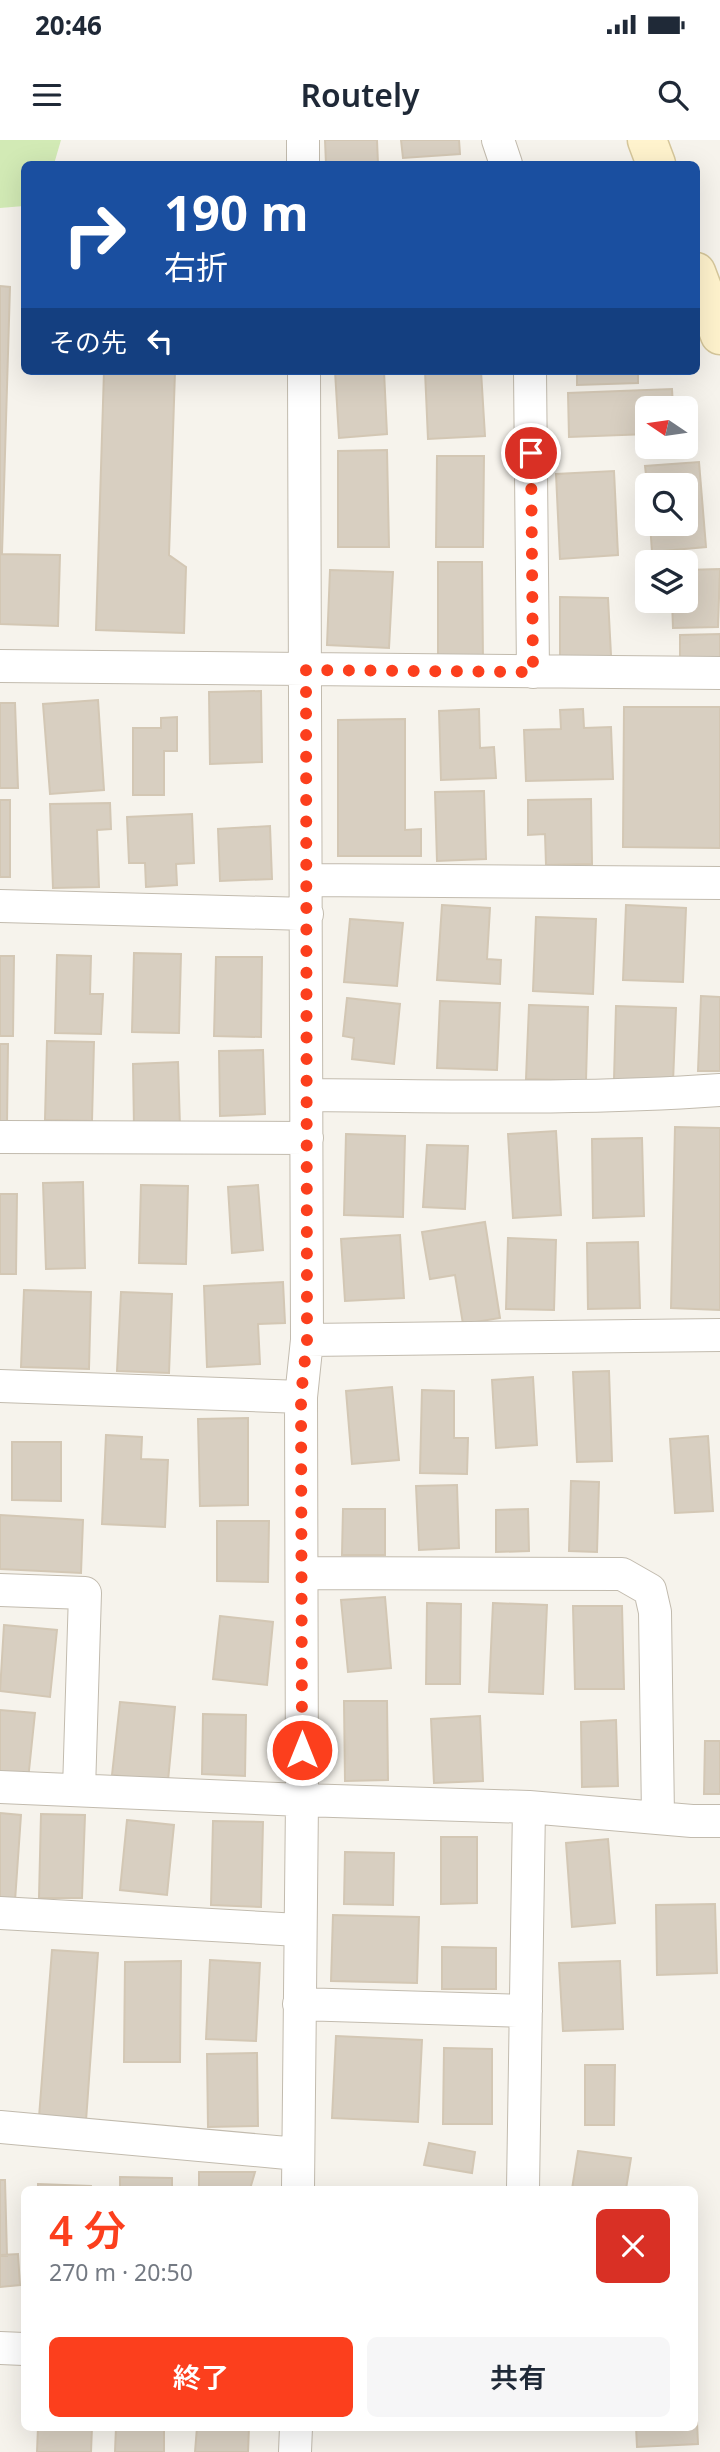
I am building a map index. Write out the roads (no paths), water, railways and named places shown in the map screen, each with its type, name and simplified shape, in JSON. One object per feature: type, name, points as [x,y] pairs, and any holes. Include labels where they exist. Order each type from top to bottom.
[{"type":"street","points":[[303,140],[303,161]]},
{"type":"street","points":[[498,140],[505,161]]},
{"type":"street","points":[[647,140],[655,161]]},
{"type":"street","points":[[700,282],[720,335]]},
{"type":"street","points":[[298,2186],[302,1800],[301,1396],[307,1340],[304,375]]},
{"type":"street","points":[[530,375],[533,672]]},
{"type":"street","points":[[0,666],[720,673]]},
{"type":"street","points":[[307,880],[720,883]]},
{"type":"street","points":[[0,906],[307,914]]},
{"type":"street","points":[[307,1095],[540,1097],[720,1090]]},
{"type":"street","points":[[0,1137],[307,1138]]},
{"type":"street","points":[[307,1340],[720,1335]]},
{"type":"street","points":[[0,1386],[301,1396]]},
{"type":"street","points":[[302,1573],[622,1574],[650,1590],[656,1612],[658,1816]]},
{"type":"street","points":[[0,1590],[85,1593],[79,1790]]},
{"type":"street","points":[[0,1787],[529,1807],[720,1821]]},
{"type":"street","points":[[523,2186],[529,1807]]},
{"type":"street","points":[[0,1913],[299,1930]]},
{"type":"street","points":[[299,2004],[526,2011]]},
{"type":"street","points":[[0,2127],[298,2154]]},
{"type":"street","points":[[0,2348],[21,2349]]},
{"type":"street","points":[[295,2452],[296,2431]]}]
